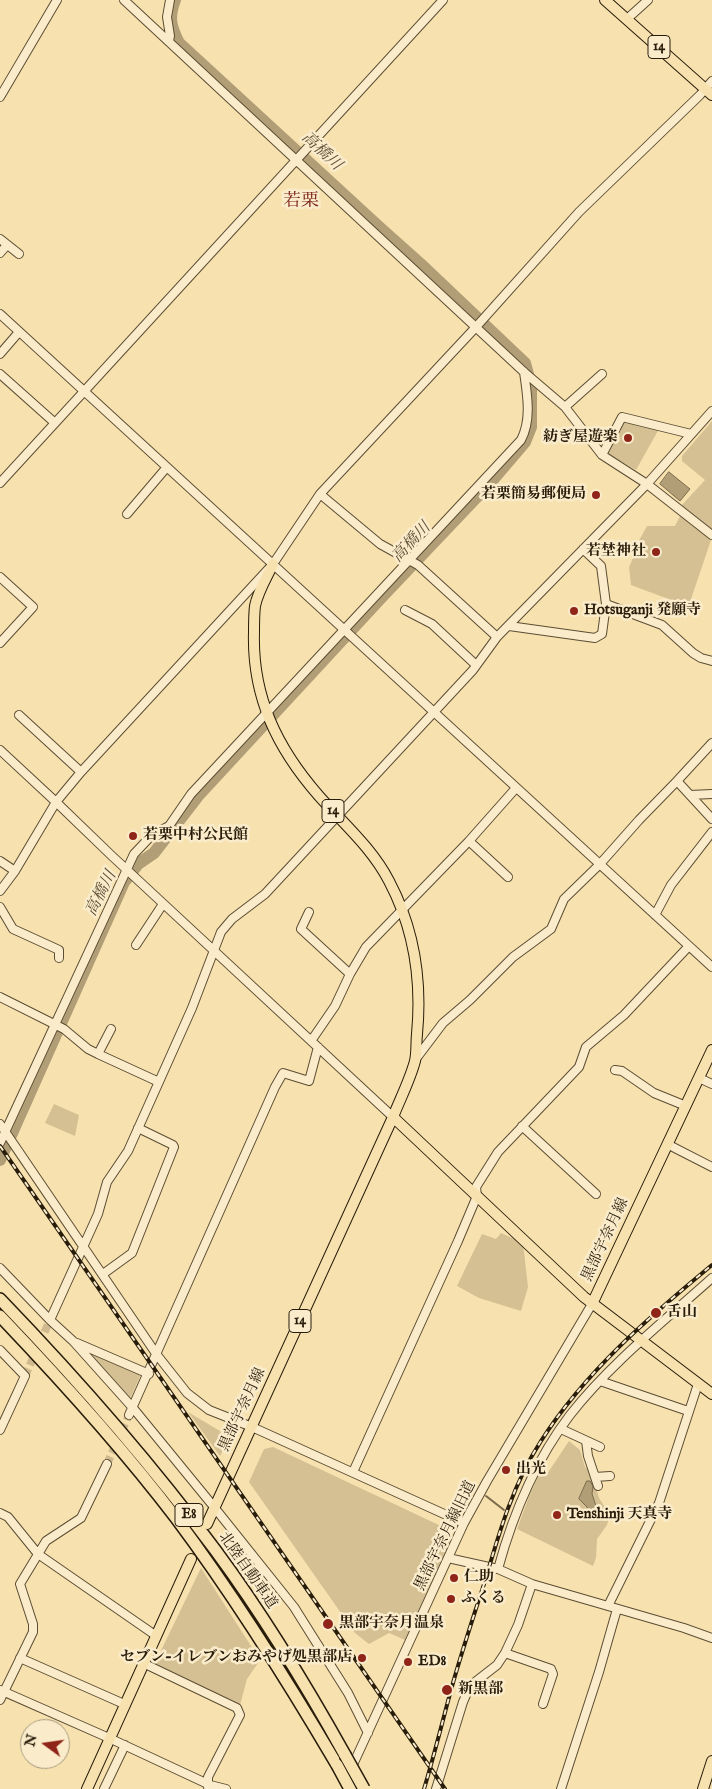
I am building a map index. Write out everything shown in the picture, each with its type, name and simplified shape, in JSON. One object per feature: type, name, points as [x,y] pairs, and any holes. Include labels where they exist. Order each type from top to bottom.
[{"type":"highway","name":"北陸自動車道","points":[[0,1299],[114,1423],[184,1509],[249,1598],[316,1704],[364,1789]]},
{"type":"highway","name":"北陸自動車道","points":[[0,1316],[106,1432],[175,1518],[239,1608],[306,1711],[350,1789]]},
{"type":"main road","name":"14","points":[[605,0],[710,89]]},
{"type":"main road","name":"黒部宇奈月線","points":[[207,1524],[393,1117],[415,1060],[419,1014],[418,983],[413,945],[402,909],[388,879],[370,854],[303,777],[288,756],[272,727],[267,712],[256,673],[254,621],[255,606],[259,593],[273,564]]},
{"type":"main road","name":"黒部宇奈月線","points":[[393,1117],[592,1304],[712,1050]]},
{"type":"main road","points":[[592,1304],[712,1394]]},
{"type":"main road","points":[[87,1789],[191,1559]]},
{"type":"main road","points":[[703,1789],[712,1761]]},
{"type":"street","points":[[0,97],[57,0]]},
{"type":"street","points":[[124,0],[524,372],[565,407],[602,454],[647,484],[712,536]]},
{"type":"street","points":[[169,40],[167,17],[170,0]]},
{"type":"street","points":[[0,483],[443,0]]},
{"type":"street","points":[[627,19],[648,0]]},
{"type":"street","points":[[0,890],[15,872],[56,802],[81,772],[273,564],[320,494],[580,212],[710,89]]},
{"type":"street","points":[[0,239],[19,254]]},
{"type":"street","points":[[0,253],[7,245]]},
{"type":"street","points":[[0,314],[712,967]]},
{"type":"street","points":[[0,354],[19,332]]},
{"type":"street","points":[[0,1143],[134,854],[152,835],[169,826],[191,794],[521,440],[526,430],[528,418],[524,372]]},
{"type":"street","points":[[0,374],[55,423]]},
{"type":"street","points":[[565,407],[602,374]]},
{"type":"street","points":[[50,1320],[98,1214],[107,1182],[128,1151],[192,1008],[221,932],[232,919],[265,894],[434,712],[476,665],[497,637],[647,484],[712,411]]},
{"type":"street","points":[[602,454],[622,417],[692,434]]},
{"type":"street","points":[[127,514],[167,467]]},
{"type":"street","points":[[320,494],[380,544],[418,565],[497,637]]},
{"type":"street","points":[[509,626],[595,638],[602,634],[606,604],[601,566],[584,549]]},
{"type":"street","points":[[0,577],[33,607],[0,643]]},
{"type":"street","points":[[606,604],[662,625],[692,653],[712,661]]},
{"type":"street","points":[[405,610],[432,624],[476,665]]},
{"type":"street","points":[[0,630],[7,636]]},
{"type":"street","points":[[19,715],[81,772]]},
{"type":"street","points":[[415,1060],[442,1023],[470,1000],[513,957],[551,929],[564,899],[600,864],[712,743]]},
{"type":"street","points":[[0,750],[393,1117]]},
{"type":"street","points":[[677,781],[712,819]]},
{"type":"street","points":[[311,1040],[335,1006],[350,974],[366,947],[469,841],[516,788]]},
{"type":"street","points":[[690,795],[712,794]]},
{"type":"street","points":[[655,915],[671,885],[712,832]]},
{"type":"street","points":[[469,841],[508,877]]},
{"type":"street","points":[[0,861],[15,872]]},
{"type":"street","points":[[136,945],[163,904]]},
{"type":"street","points":[[0,907],[14,929],[59,950],[58,958]]},
{"type":"street","points":[[309,912],[301,929],[350,974]]},
{"type":"street","points":[[353,1472],[458,1241],[477,1196],[476,1187],[498,1152],[579,1067],[586,1047],[624,1016],[688,946]]},
{"type":"street","points":[[0,997],[64,1028],[88,1049],[159,1082]]},
{"type":"street","points":[[98,1054],[111,1029]]},
{"type":"street","points":[[131,1412],[279,1080],[283,1073],[309,1081],[318,1047]]},
{"type":"street","points":[[615,1070],[622,1071],[654,1094],[686,1106]]},
{"type":"street","points":[[698,1078],[712,1084]]},
{"type":"street","points":[[0,1124],[157,1355],[187,1393],[209,1410],[252,1427],[464,1523]]},
{"type":"street","points":[[522,1126],[596,1194]]},
{"type":"street","points":[[102,1274],[132,1253],[174,1147],[173,1144],[138,1128]]},
{"type":"street","points":[[667,1144],[712,1167]]},
{"type":"street","points":[[0,1268],[73,1341],[131,1412],[214,1507],[294,1607],[348,1693],[368,1733]]},
{"type":"street","points":[[498,1569],[508,1534],[523,1495],[540,1462],[570,1415],[600,1381],[712,1278]]},
{"type":"street","name":"黒部宇奈月線旧道","points":[[342,1789],[464,1523],[592,1304]]},
{"type":"street","points":[[73,1341],[149,1374]]},
{"type":"street","points":[[0,1350],[25,1376],[0,1430]]},
{"type":"street","points":[[600,1381],[688,1411]]},
{"type":"street","points":[[608,1606],[659,1503],[698,1384]]},
{"type":"street","points":[[561,1429],[600,1447]]},
{"type":"street","points":[[586,1441],[598,1486]]},
{"type":"street","points":[[0,1700],[2,1691],[33,1632],[33,1624],[20,1584],[46,1541],[81,1518],[106,1464]]},
{"type":"street","points":[[595,1477],[610,1476]]},
{"type":"street","points":[[0,1513],[8,1517],[38,1554],[155,1635]]},
{"type":"street","points":[[448,1558],[498,1569],[532,1584],[684,1628],[712,1638]]},
{"type":"street","points":[[436,1789],[463,1702],[470,1686],[498,1665],[518,1625],[532,1584]]},
{"type":"street","points":[[561,1789],[600,1672],[617,1609]]},
{"type":"street","points":[[505,1653],[551,1669],[553,1674],[543,1704]]},
{"type":"street","points":[[20,1658],[124,1704]]},
{"type":"street","points":[[143,1663],[237,1708],[240,1715],[208,1777],[209,1787]]},
{"type":"street","points":[[2,1691],[125,1745],[209,1787],[226,1789]]},
{"type":"street","points":[[104,1789],[125,1745]]},
{"type":"shaded area","points":[[623,420],[659,429],[636,470],[607,453]]},
{"type":"shaded area","points":[[712,421],[712,530],[681,506],[705,480],[682,461],[682,456]]},
{"type":"shaded area","points":[[669,472],[690,489],[680,501],[660,484]]},
{"type":"shaded area","points":[[680,516],[711,540],[689,605],[631,585],[629,567],[633,558],[632,553],[647,526],[675,526]]},
{"type":"shaded area","points":[[54,1104],[79,1115],[75,1136],[45,1123]]},
{"type":"shaded area","points":[[501,1233],[523,1243],[528,1287],[521,1311],[479,1298],[457,1286],[482,1234],[496,1239]]},
{"type":"shaded area","points":[[87,1352],[141,1374],[130,1399]]},
{"type":"shaded area","points":[[188,1412],[220,1431],[225,1446],[220,1456]]},
{"type":"shaded area","points":[[569,1441],[580,1450],[585,1467],[590,1471],[594,1481],[599,1498],[608,1512],[607,1525],[597,1539],[596,1558],[593,1566],[517,1529],[541,1470],[547,1474]]},
{"type":"shaded area","points":[[273,1447],[441,1526],[451,1542],[405,1640],[389,1633],[369,1644],[355,1633],[249,1482],[264,1449]]},
{"type":"shaded area","points":[[587,1481],[590,1481],[593,1486],[592,1494],[596,1506],[592,1518],[590,1518],[587,1507],[579,1499]]},
{"type":"shaded area","points":[[201,1568],[260,1660],[247,1679],[240,1705],[154,1665]]},
{"type":"waterway","name":"高橋川","points":[[0,1160],[124,882],[138,864],[154,853],[198,796],[490,483],[525,442],[531,427],[531,385],[525,363],[425,268],[179,43],[171,22],[175,0]]},
{"type":"waterway","points":[[486,1496],[504,1510]]},
{"type":"tunnel","points":[[25,1376],[50,1320]]},
{"type":"tunnel","points":[[107,1464],[129,1415]]},
{"type":"railway","points":[[0,1146],[445,1789]]},
{"type":"railway","points":[[424,1789],[455,1676],[501,1527],[522,1474],[531,1457],[558,1416],[598,1369],[642,1325],[712,1265]]},
{"type":"place","name":"紡ぎ屋遊楽","points":[[628,438]]},
{"type":"place","name":"若栗簡易郵便局","points":[[596,495]]},
{"type":"place","name":"若埜神社","points":[[656,552]]},
{"type":"place","name":"Hotsuganji 発願寺","points":[[574,611]]},
{"type":"place","name":"若栗中村公民館","points":[[133,836]]},
{"type":"place","name":"舌山","points":[[656,1313]]},
{"type":"place","name":"出光","points":[[506,1470]]},
{"type":"place","name":"Tenshinji 天真寺","points":[[557,1515]]},
{"type":"place","name":"仁助","points":[[454,1578]]},
{"type":"place","name":"ふくる","points":[[451,1599]]},
{"type":"place","name":"黒部宇奈月温泉","points":[[328,1624]]},
{"type":"place","name":"セブン-イレブンおみやげ処黒部店","points":[[362,1658]]},
{"type":"place","name":"ED8","points":[[408,1662]]},
{"type":"place","name":"新黒部","points":[[447,1690]]},
{"type":"district","name":"若栗","points":[[301,202]]}]
